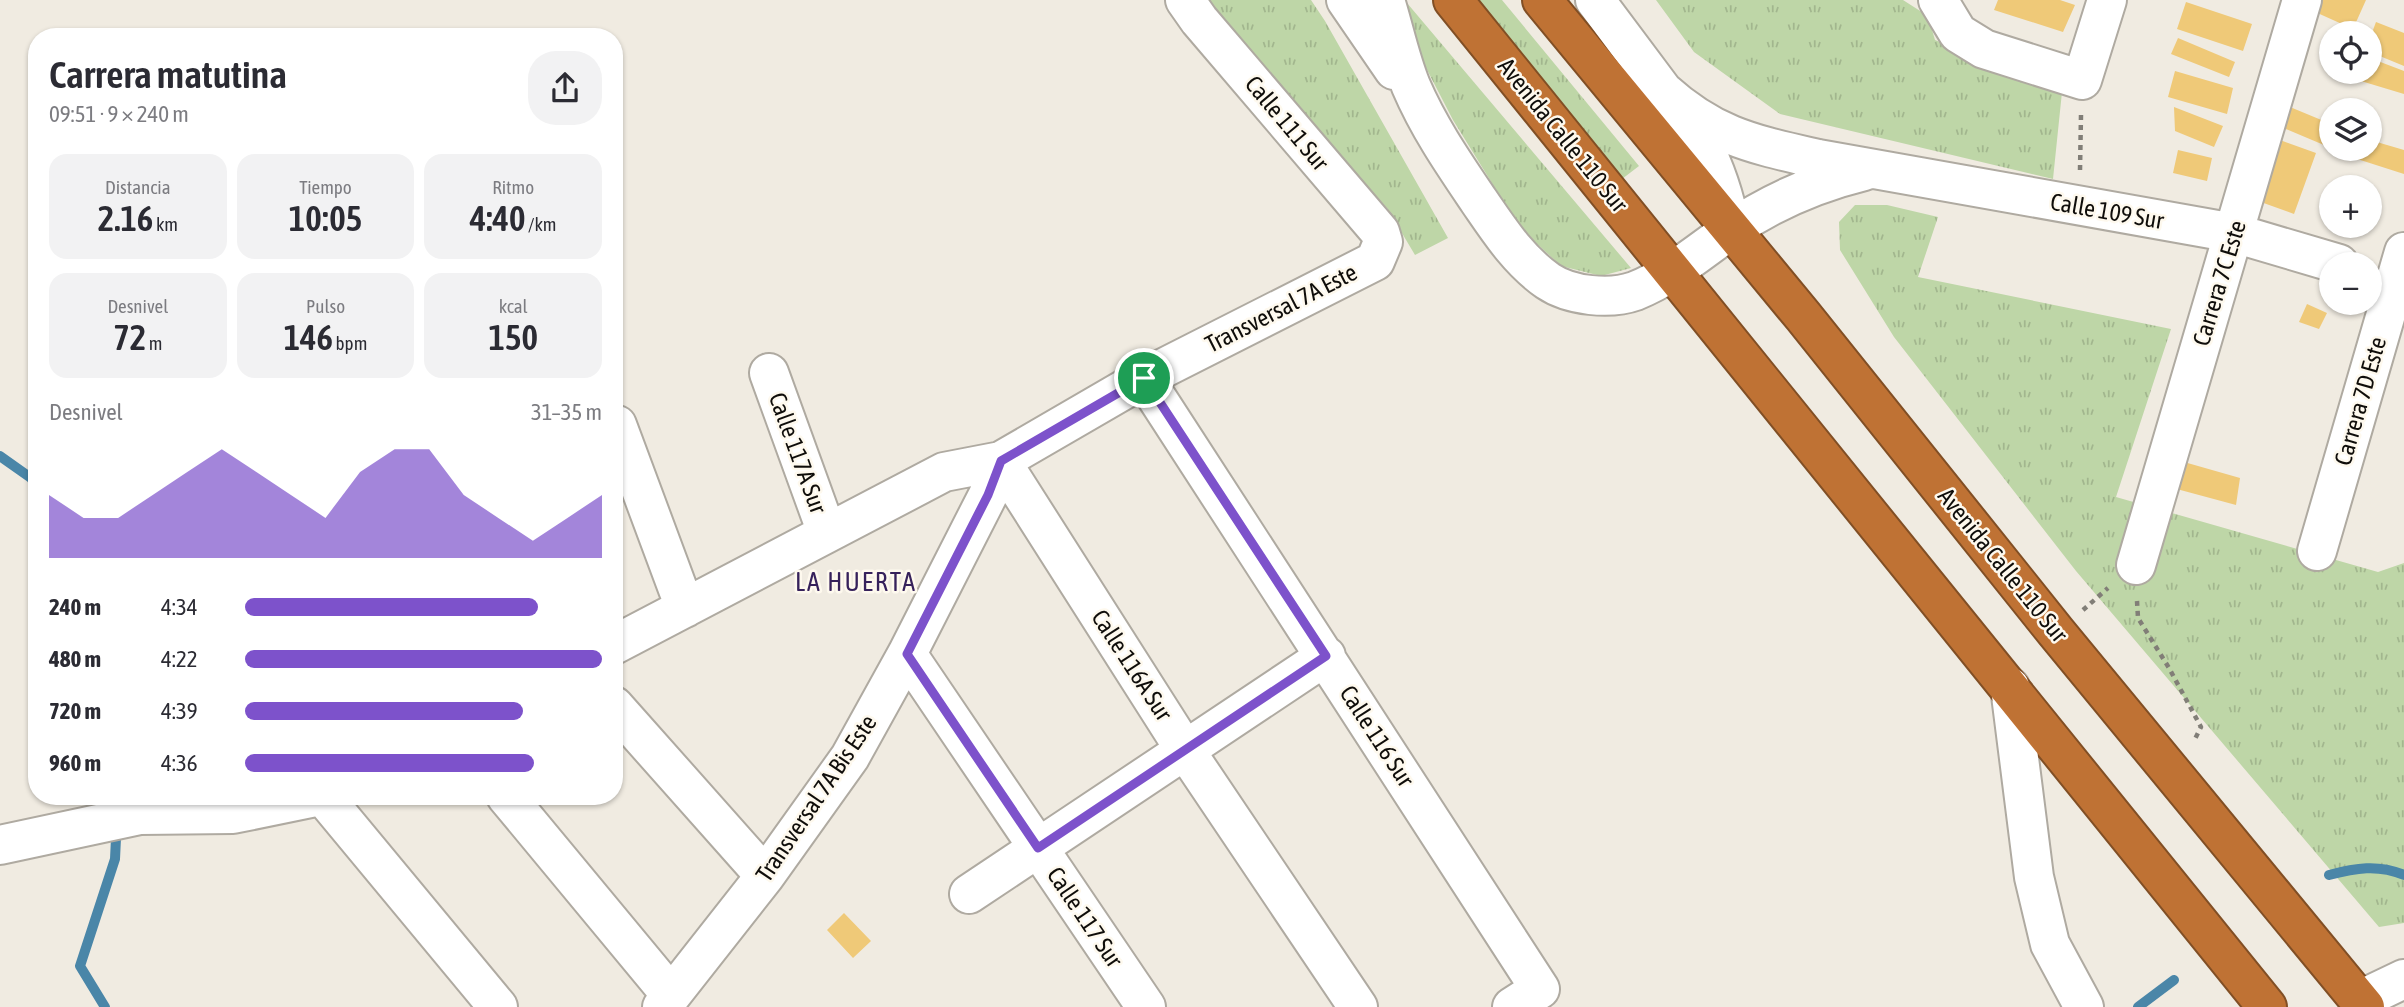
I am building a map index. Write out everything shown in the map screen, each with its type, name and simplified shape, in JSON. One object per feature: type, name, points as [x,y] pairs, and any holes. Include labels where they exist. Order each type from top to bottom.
[{"type":"highway","name":"Avenida Calle 110 Sur","points":[[1453,0],[2267,1007]]},
{"type":"highway","name":"Avenida Calle 110 Sur","points":[[1542,0],[1928,471],[2056,632],[2363,1003]]},
{"type":"street","name":"Calle 111 Sur","points":[[1185,0],[1199,20],[1380,232],[1382,248]]},
{"type":"street","points":[[1346,0],[1424,113]]},
{"type":"street","points":[[1385,0],[1411,85],[1424,113],[1442,147],[1513,250],[1550,283],[1580,294],[1614,295],[1633,292],[1673,270]]},
{"type":"street","name":"Avenida Calle 110 Sur","points":[[1595,0],[1702,143],[1716,169],[1731,229]]},
{"type":"street","points":[[1938,0],[1958,33],[1984,48],[2082,79],[2107,0]]},
{"type":"street","name":"Carrera 7C Este","points":[[2136,565],[2302,0]]},
{"type":"street","name":"Calle 109 Sur","points":[[1662,90],[1685,111],[1707,125],[1748,142],[1818,159],[2234,233],[2319,258]]},
{"type":"street","name":"Calle 109 Sur","points":[[1673,270],[1731,229],[1783,198],[1829,180],[1873,168]]},
{"type":"street","name":"Transversal 7A Este","points":[[623,640],[944,472],[1001,461],[1144,378],[1375,261],[1382,248]]},
{"type":"street","name":"Carrera 7D Este","points":[[2316,551],[2393,272]]},
{"type":"street","name":"Calle 117A Sur","points":[[769,373],[827,533]]},
{"type":"street","name":"Calle 116 Sur","points":[[1144,378],[1326,656],[1526,998]]},
{"type":"street","points":[[623,441],[685,608]]},
{"type":"street","name":"Transversal 7A Bis Este","points":[[666,1001],[765,876],[850,757],[907,654],[988,495],[1001,461]]},
{"type":"street","name":"Calle 116A Sur","points":[[1001,461],[1185,750],[1358,1007]]},
{"type":"street","name":"Calle 117 Sur","points":[[907,654],[1146,1007]]},
{"type":"street","points":[[970,894],[1326,656]]},
{"type":"street","points":[[2010,687],[2034,877],[2050,944],[2084,1007]]},
{"type":"street","points":[[623,716],[765,876]]},
{"type":"street","points":[[0,845],[140,815],[229,805]]},
{"type":"street","points":[[330,805],[498,1007]]},
{"type":"street","points":[[513,805],[666,1001]]},
{"type":"street","points":[[2363,1003],[2404,979]]},
{"type":"path","points":[[2079,205],[2082,79]]},
{"type":"path","points":[[2056,632],[2136,565]]},
{"type":"path","points":[[2136,565],[2138,618],[2201,727],[2191,747]]},
{"type":"green space","points":[[1201,0],[1311,0],[1448,238],[1415,255],[1387,208],[1213,18]]},
{"type":"green space","points":[[1474,0],[1502,0],[1639,166],[1622,179]]},
{"type":"green space","points":[[1656,0],[1903,0],[1928,16],[1935,40],[2062,92],[2053,179],[1780,114],[1694,52]]},
{"type":"green space","points":[[1407,3],[1631,268],[1601,276],[1561,266],[1535,242],[1511,214],[1453,120],[1423,62]]},
{"type":"green space","points":[[1855,205],[1887,205],[1938,217],[1918,277],[2171,329],[2116,497],[2378,572],[2404,563],[2404,923],[2379,927],[2076,571],[1894,337],[1840,250],[1839,222]]},
{"type":"building","points":[[1998,0],[2060,0],[2075,5],[2063,32],[1994,10]]},
{"type":"building","points":[[2318,0],[2366,0],[2357,21],[2335,21],[2313,11]]},
{"type":"building","points":[[2186,2],[2252,24],[2243,51],[2177,29]]},
{"type":"building","points":[[2382,24],[2404,33],[2404,66],[2382,57]]},
{"type":"building","points":[[2178,38],[2235,62],[2229,77],[2171,54]]},
{"type":"building","points":[[2382,63],[2404,71],[2404,94],[2371,84],[2382,84]]},
{"type":"building","points":[[2175,71],[2233,88],[2227,114],[2168,97]]},
{"type":"building","points":[[2174,107],[2223,126],[2214,147],[2175,131]]},
{"type":"building","points":[[2290,107],[2319,119],[2319,143],[2281,127]]},
{"type":"building","points":[[2280,140],[2316,153],[2294,214],[2258,201]]},
{"type":"building","points":[[2382,144],[2404,150],[2404,174],[2363,161],[2382,161]]},
{"type":"building","points":[[2178,150],[2212,158],[2207,181],[2173,173]]},
{"type":"building","points":[[2307,304],[2319,309],[2319,315],[2326,315],[2319,329],[2299,322]]},
{"type":"building","points":[[2177,460],[2240,478],[2236,505],[2173,488]]},
{"type":"building","points":[[844,913],[871,941],[853,958],[827,930]]},
{"type":"waterway","points":[[0,456],[28,476]]},
{"type":"waterway","points":[[105,1007],[80,966],[115,859],[118,805]]},
{"type":"waterway","points":[[2329,875],[2366,868],[2385,869],[2404,875]]},
{"type":"waterway","points":[[2138,1007],[2174,980]]},
{"type":"district","name":"LA HUERTA","points":[[856,582]]},
{"type":"route","points":[[1144,378],[1326,656],[1038,848],[907,654],[988,495],[1001,461],[1144,378]]}]
